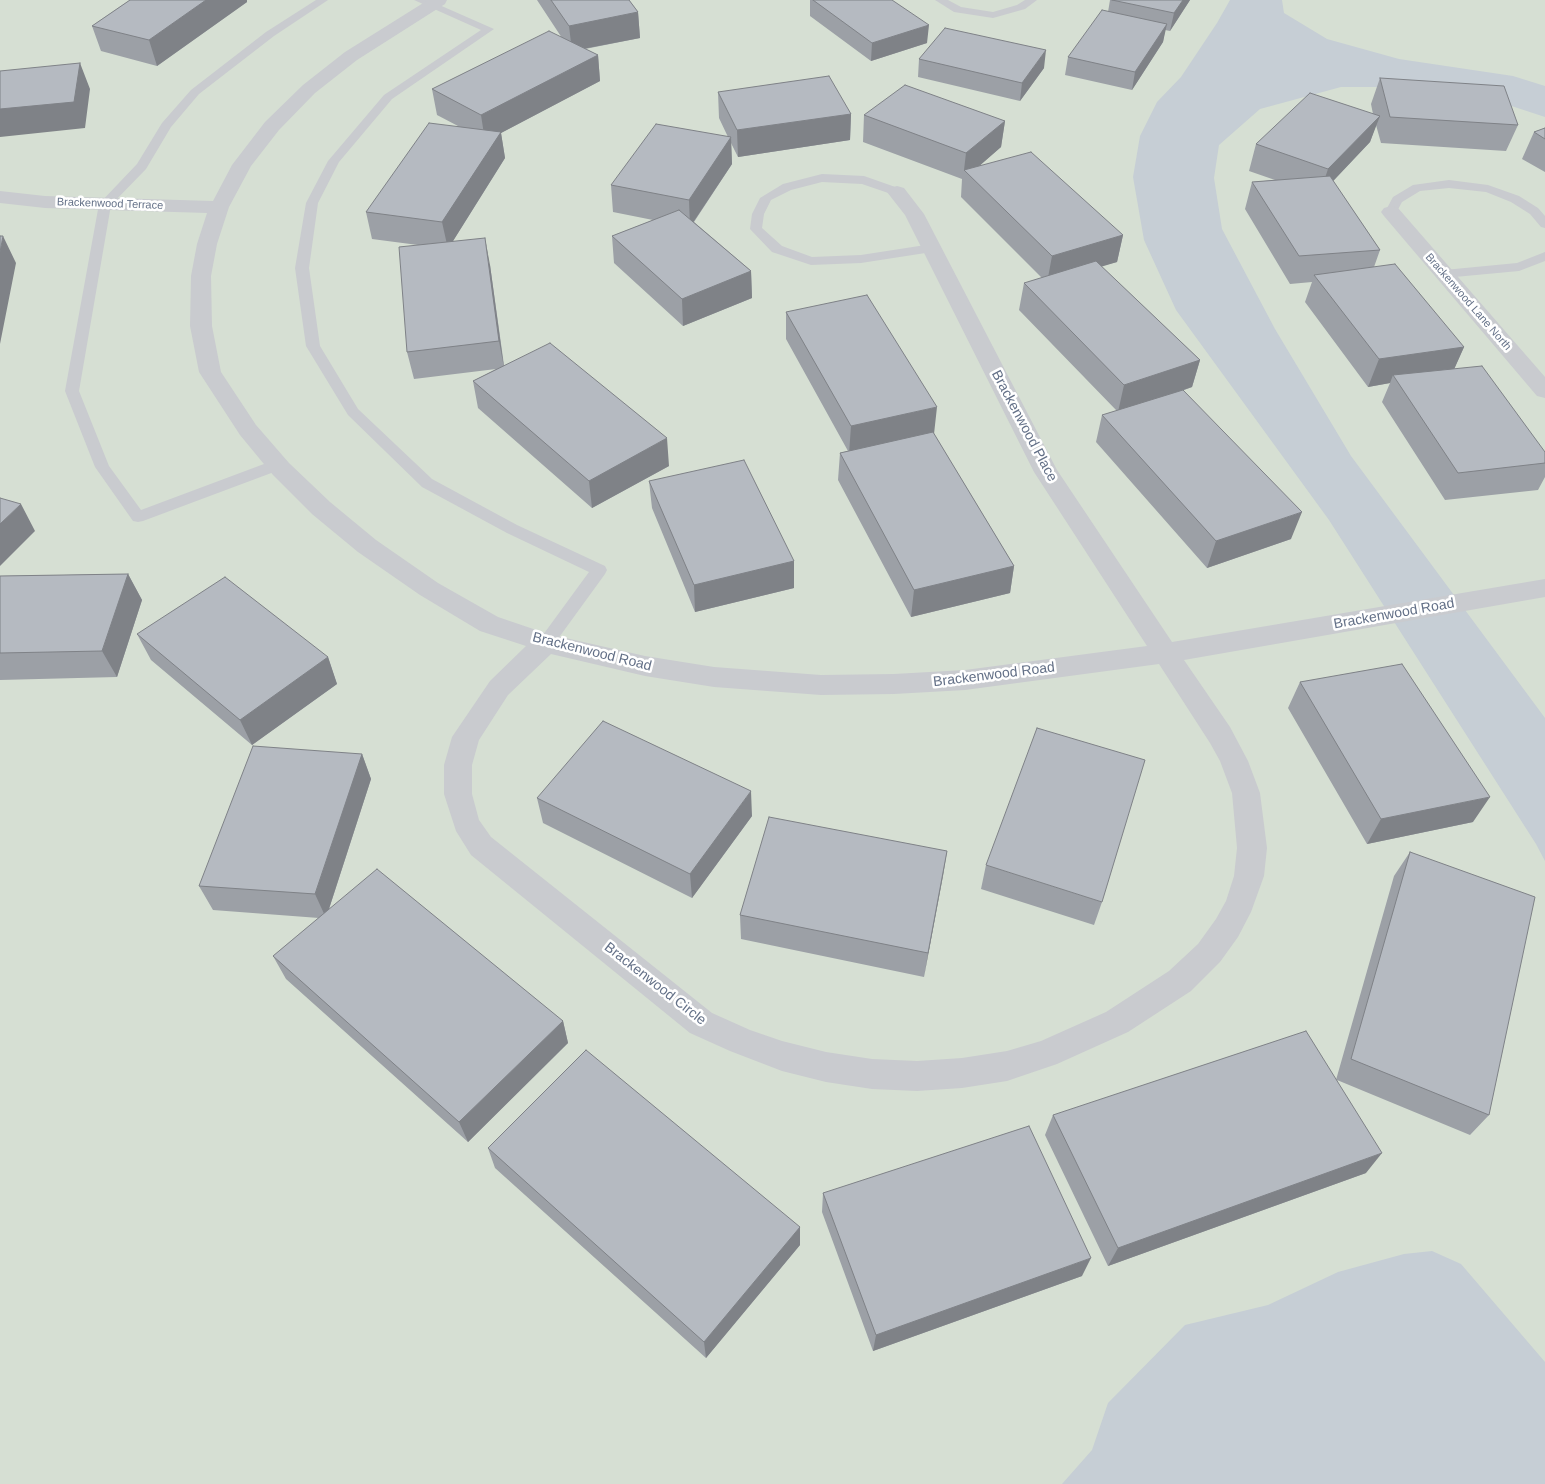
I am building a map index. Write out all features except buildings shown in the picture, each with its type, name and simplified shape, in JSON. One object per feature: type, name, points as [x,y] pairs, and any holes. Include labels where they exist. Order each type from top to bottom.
[{"type":"street","name":"Brackenwood Road","points":[[430,1],[351,56],[309,89],[272,126],[242,165],[220,207],[207,244],[201,276],[201,326],[210,372],[248,430],[277,465],[321,508],[367,546],[429,589],[489,624],[546,643],[645,666],[714,677],[821,684],[894,684],[965,680],[1165,653],[1545,588]]},
{"type":"street","name":"Brackenwood Place","points":[[896,192],[914,214],[1046,472],[1165,653]]},
{"type":"street","name":"Brackenwood Terrace","points":[[0,197],[45,202],[220,207]]},
{"type":"street","name":"Brackenwood Lane North","points":[[1391,212],[1545,391]]},
{"type":"street","name":"Brackenwood Circle","points":[[546,643],[499,688],[466,737],[458,765],[458,794],[466,823],[481,846],[701,1023],[740,1041],[782,1056],[826,1067],[872,1074],[917,1076],[962,1073],[1007,1066],[1046,1054],[1117,1022],[1180,981],[1209,953],[1227,928],[1240,903],[1249,876],[1252,848],[1246,793],[1234,761],[1220,736],[1165,653]]},
{"type":"lane","points":[[277,465],[138,517],[102,467],[72,391],[105,204],[142,166],[166,126],[194,92],[270,34],[323,0]]},
{"type":"lane","points":[[940,0],[958,10],[993,14],[1021,7],[1032,0]]},
{"type":"lane","points":[[430,1],[489,29],[388,97],[334,161],[312,203],[302,268],[313,346],[353,412],[427,483],[512,529],[599,570],[546,643]]},
{"type":"lane","points":[[896,192],[864,180],[822,178],[787,187],[766,198],[758,214],[756,229],[777,249],[811,261],[861,259],[932,248]]},
{"type":"lane","points":[[1391,212],[1397,200],[1418,188],[1449,184],[1488,189],[1515,199],[1534,211],[1545,224]]},
{"type":"lane","points":[[1444,274],[1519,267],[1545,256]]},
{"type":"shaded area","points":[[0,0],[1545,0],[1545,1484],[0,1484]]},
{"type":"shaded area","points":[[1230,0],[1282,0],[1284,13],[1327,39],[1399,59],[1513,76],[1545,86],[1545,117],[1478,95],[1414,87],[1341,87],[1260,109],[1219,145],[1214,178],[1222,229],[1275,329],[1351,456],[1545,718],[1545,861],[1329,520],[1176,310],[1144,240],[1133,177],[1140,136],[1157,102],[1181,77]]},
{"type":"shaded area","points":[[1432,1251],[1461,1264],[1545,1362],[1545,1484],[1062,1484],[1092,1450],[1108,1403],[1185,1325],[1268,1305],[1338,1272],[1404,1254]]}]
